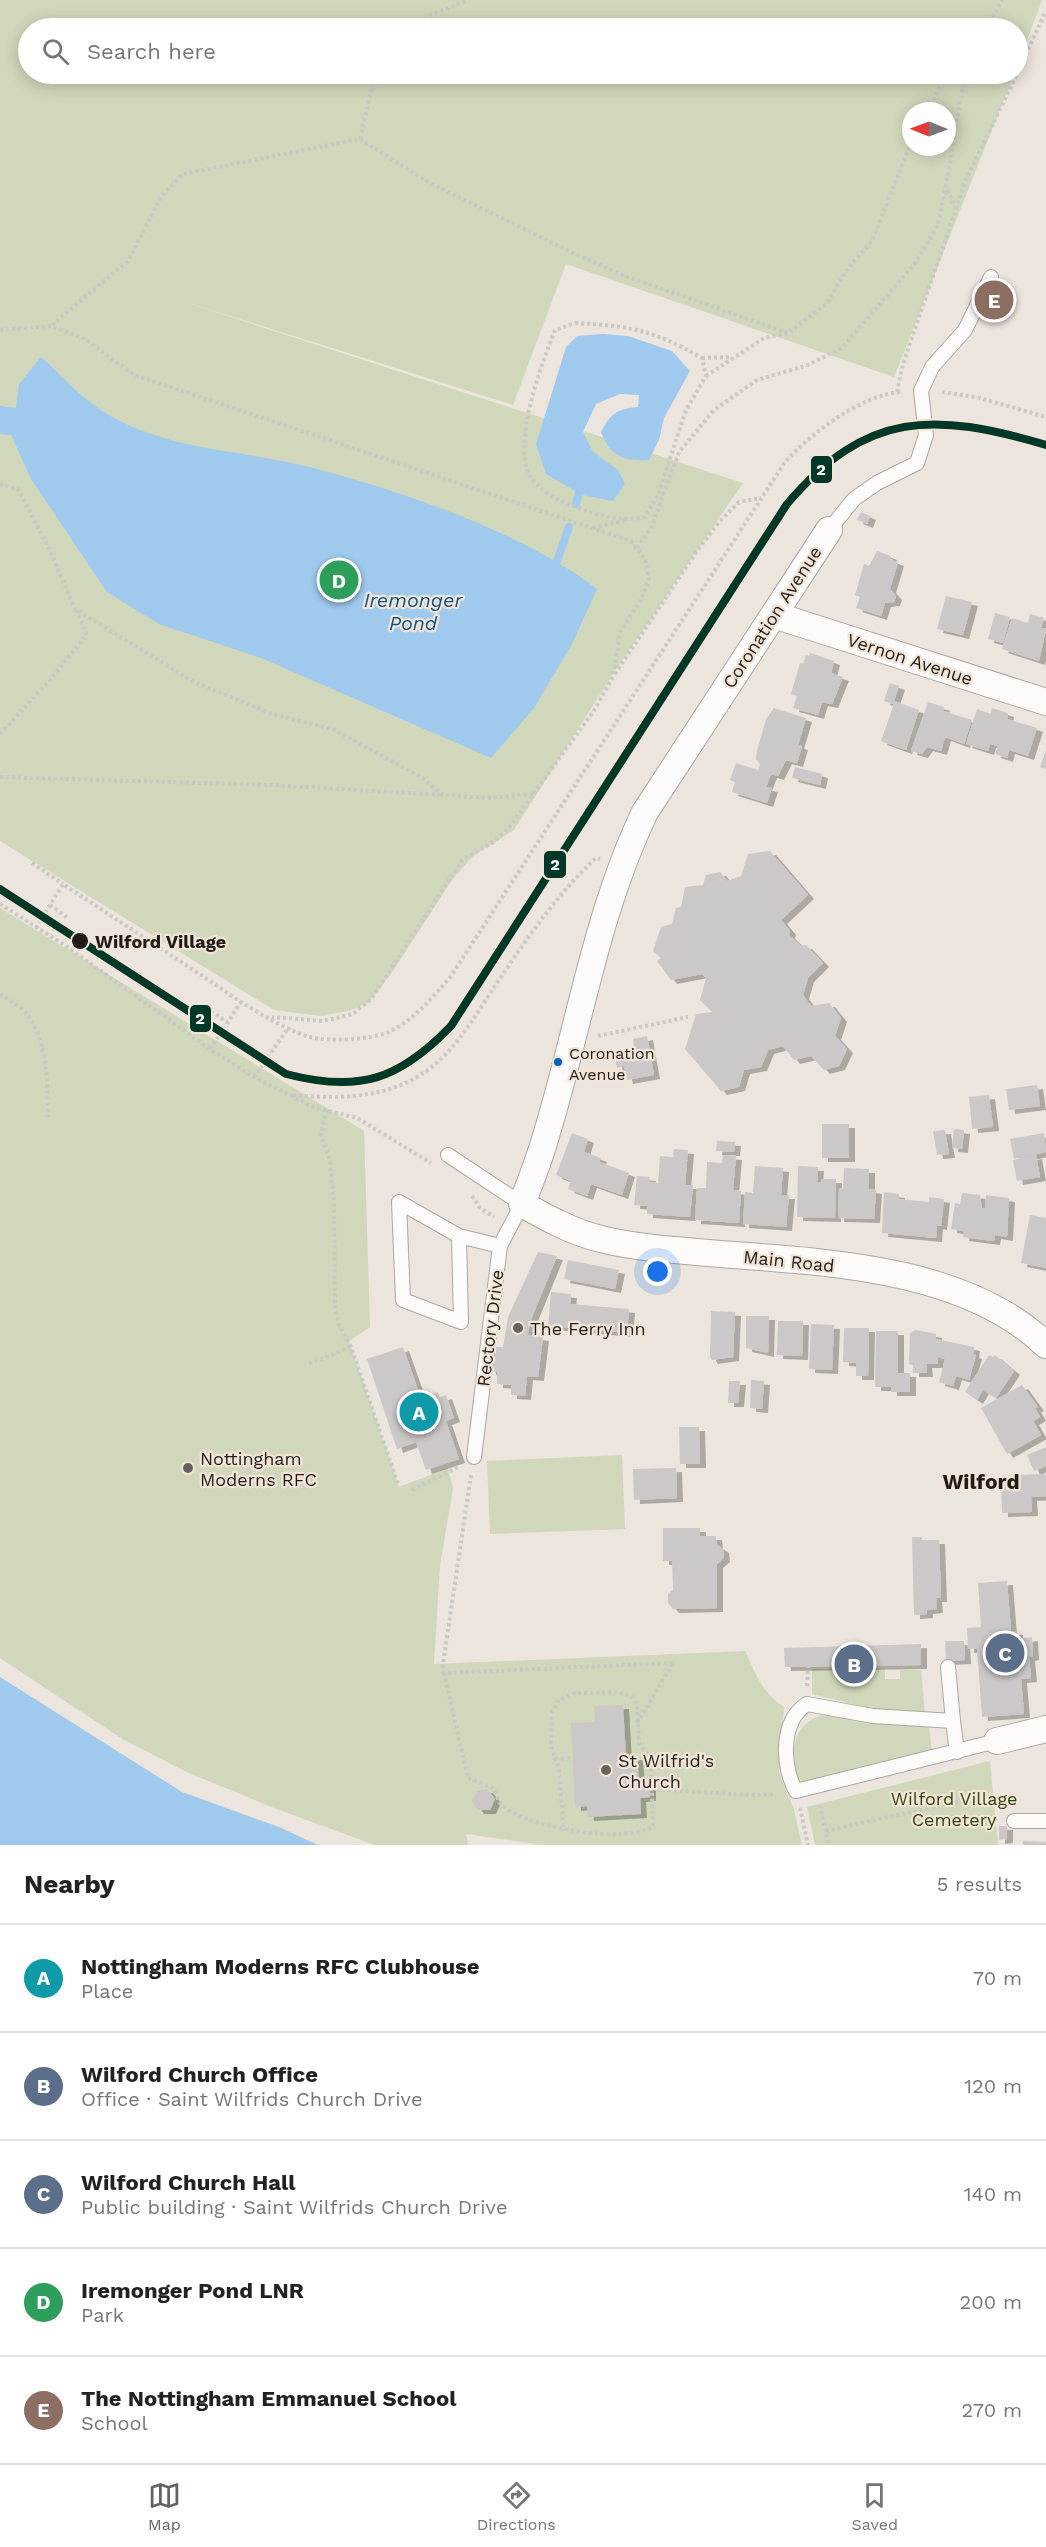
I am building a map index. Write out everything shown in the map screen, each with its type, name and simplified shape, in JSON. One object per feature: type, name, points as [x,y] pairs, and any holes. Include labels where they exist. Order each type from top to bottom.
[{"type":"street","name":"Coronation Avenue","points":[[522,1204],[545,1140],[602,923],[619,868],[645,812],[829,530]]},
{"type":"street","name":"Vernon Avenue","points":[[774,615],[1046,702]]},
{"type":"street","name":"Main Road","points":[[522,1204],[555,1222],[602,1240],[669,1250],[831,1264],[936,1285],[972,1296],[1003,1311],[1029,1329],[1046,1345]]},
{"type":"street","points":[[997,1741],[1046,1729]]},
{"type":"lane","points":[[829,530],[854,499],[877,483],[917,463],[926,435],[921,391],[932,368],[965,330],[991,277]]},
{"type":"lane","points":[[448,1155],[522,1204]]},
{"type":"lane","points":[[459,1236],[460,1322],[403,1300],[399,1202],[459,1236],[500,1246]]},
{"type":"lane","name":"Rectory Drive","points":[[474,1457],[500,1246],[522,1204]]},
{"type":"lane","points":[[948,1667],[957,1752]]},
{"type":"lane","points":[[952,1720],[873,1716],[807,1704],[796,1715],[786,1747],[789,1780],[796,1791],[997,1741]]},
{"type":"lane","points":[[1014,1821],[1046,1821]]},
{"type":"path","points":[[427,18],[468,0]]},
{"type":"path","points":[[992,18],[1002,0]]},
{"type":"path","points":[[1028,49],[1046,11]]},
{"type":"path","points":[[360,139],[373,84]]},
{"type":"path","points":[[933,102],[942,84]]},
{"type":"path","points":[[637,548],[651,528],[679,452],[714,410],[757,380],[808,365],[842,348],[916,262],[938,225],[963,84]]},
{"type":"path","points":[[897,392],[903,364],[966,180],[1011,84]]},
{"type":"path","points":[[51,326],[128,261],[161,197],[183,174],[360,139],[428,182],[571,252],[625,276],[788,333]]},
{"type":"path","points":[[592,528],[645,517],[658,495],[686,410],[706,376],[764,338],[788,333],[826,304],[848,268],[872,241],[906,156]]},
{"type":"path","points":[[946,186],[956,209]]},
{"type":"path","points":[[628,520],[596,515],[555,499],[531,478],[522,445],[527,419],[555,330],[575,323],[632,327],[667,339],[702,358],[734,356]]},
{"type":"path","points":[[0,330],[51,326],[83,338],[134,375],[631,541],[645,559],[649,579],[638,607],[620,632],[613,677]]},
{"type":"path","points":[[702,358],[706,376]]},
{"type":"path","points":[[32,863],[241,1002],[310,1037],[361,1039],[390,1032],[421,1010],[451,976],[770,483],[801,444],[840,417],[878,398],[897,392],[937,391],[976,397],[1046,417]]},
{"type":"path","points":[[0,484],[18,489],[47,544],[87,635],[49,681],[0,734]]},
{"type":"path","points":[[269,1017],[323,1021],[352,1014],[372,998],[462,860],[495,841],[508,829],[592,712],[697,551],[719,522],[739,502],[761,498]]},
{"type":"path","points":[[75,609],[194,682],[272,714],[335,730],[424,779],[443,795]]},
{"type":"path","points":[[0,777],[271,784],[490,798],[533,794]]},
{"type":"path","points":[[291,1095],[335,1098],[364,1095],[396,1087],[429,1069],[465,1031],[568,884],[596,858],[619,868]]},
{"type":"path","points":[[36,928],[63,884]]},
{"type":"path","points":[[0,904],[254,1077],[313,1107],[357,1118],[432,1164]]},
{"type":"path","points":[[50,906],[67,917]]},
{"type":"path","points":[[0,994],[25,1012],[41,1042],[47,1075],[48,1117]]},
{"type":"path","points":[[210,1049],[241,1002]]},
{"type":"path","points":[[206,1008],[227,1022]]},
{"type":"path","points":[[573,1036],[603,1036],[688,1017]]},
{"type":"path","points":[[254,1077],[289,1027]]},
{"type":"path","points":[[327,1110],[321,1134],[330,1161],[334,1205],[335,1308],[338,1322],[351,1347],[398,1484]]},
{"type":"path","points":[[467,1188],[480,1208],[510,1227]]},
{"type":"path","points":[[309,1364],[351,1347]]},
{"type":"path","points":[[412,1490],[450,1472],[474,1457]]},
{"type":"path","points":[[474,1457],[443,1664],[468,1778],[493,1788],[500,1804],[537,1822],[564,1831],[587,1835],[645,1833],[653,1826],[652,1789],[649,1756],[639,1743],[637,1704],[632,1697],[620,1692],[575,1693],[559,1700],[552,1713],[551,1746],[559,1770],[564,1831]]},
{"type":"path","points":[[444,1673],[673,1663],[637,1724]]},
{"type":"path","points":[[555,1759],[573,1758]]},
{"type":"path","points":[[817,1787],[829,1845]]},
{"type":"path","points":[[652,1789],[751,1795],[796,1791],[808,1845]]},
{"type":"path","points":[[826,1832],[978,1797]]},
{"type":"path","points":[[800,1834],[806,1833]]},
{"type":"green space","points":[[0,0],[1042,0],[1028,37],[1028,18],[18,18],[18,84],[1010,84],[894,377],[566,264],[513,405],[160,294],[743,483],[611,677],[514,830],[473,856],[452,880],[391,974],[369,1002],[352,1010],[322,1016],[274,1010],[0,841]]},
{"type":"green space","points":[[0,908],[364,1131],[370,1327],[349,1341],[399,1487],[448,1468],[453,1488],[440,1565],[434,1664],[745,1651],[765,1689],[776,1702],[784,1707],[779,1772],[794,1810],[802,1845],[543,1845],[466,1834],[468,1845],[375,1845],[274,1808],[189,1773],[124,1740],[0,1658]]},
{"type":"green space","points":[[622,1455],[625,1529],[490,1534],[487,1461]]},
{"type":"green space","points":[[812,1669],[885,1669],[885,1679],[900,1679],[900,1670],[921,1670],[925,1715],[877,1710],[812,1694]]},
{"type":"green space","points":[[822,1715],[893,1725],[929,1726],[932,1752],[805,1783],[794,1775],[796,1738],[805,1725]]},
{"type":"green space","name":"Wilford Village Cemetery","points":[[990,1761],[998,1845],[815,1845],[807,1807]]},
{"type":"water","points":[[603,334],[628,336],[672,351],[690,371],[664,418],[659,440],[649,460],[632,460],[619,456],[609,447],[601,432],[615,413],[638,407],[639,395],[620,394],[596,404],[583,432],[593,452],[618,470],[625,484],[613,501],[582,495],[546,474],[536,444],[566,347],[577,336]]},
{"type":"water","name":"Iremonger Pond","points":[[41,357],[91,403],[115,419],[141,430],[196,446],[309,467],[420,501],[497,531],[567,568],[597,589],[572,644],[534,708],[491,758],[261,658],[159,624],[107,592],[31,479],[11,435],[0,434],[0,406],[16,408],[19,384]]},
{"type":"water","points":[[0,1677],[182,1792],[279,1827],[318,1845],[0,1845]]},
{"type":"building","points":[[861,512],[870,516],[867,524],[857,520]]},
{"type":"building","points":[[877,551],[891,556],[890,559],[898,562],[890,589],[896,596],[894,602],[885,603],[881,616],[856,608],[860,597],[855,595],[864,564],[869,566]]},
{"type":"building","points":[[946,596],[972,602],[963,635],[937,629]]},
{"type":"building","points":[[995,613],[1010,617],[1003,643],[988,639]]},
{"type":"building","points":[[1030,614],[1044,618],[1041,628],[1046,629],[1039,661],[1002,649],[1012,618],[1028,623]]},
{"type":"building","points":[[810,653],[834,661],[831,673],[843,677],[832,704],[822,702],[818,715],[793,708],[797,696],[791,694],[800,663],[803,664],[806,655],[809,656]]},
{"type":"building","points":[[890,683],[899,686],[894,701],[919,710],[906,750],[881,741],[894,704],[884,701]]},
{"type":"building","points":[[928,702],[944,707],[943,711],[972,720],[964,744],[945,737],[941,751],[927,747],[922,754],[911,751]]},
{"type":"building","points":[[774,708],[806,718],[798,745],[802,746],[797,763],[786,760],[778,776],[771,774],[766,787],[772,788],[767,803],[732,792],[735,782],[730,780],[736,763],[758,770],[760,764],[756,759],[757,751],[766,719]]},
{"type":"building","points":[[992,708],[1008,713],[1007,719],[1037,728],[1028,756],[1009,750],[1007,758],[995,754],[998,746],[990,744],[988,751],[966,744],[977,709],[991,714]]},
{"type":"building","points":[[1046,750],[1046,769],[1040,767]]},
{"type":"building","points":[[795,767],[822,774],[820,785],[792,778]]},
{"type":"building","points":[[770,851],[808,895],[781,920],[790,931],[789,935],[801,946],[806,945],[823,963],[808,978],[803,995],[811,1006],[829,1003],[841,1018],[835,1036],[847,1049],[839,1066],[824,1070],[811,1056],[794,1060],[783,1046],[768,1050],[761,1067],[744,1070],[739,1087],[721,1091],[685,1049],[696,1014],[712,1012],[700,1000],[706,978],[702,974],[671,980],[657,961],[661,958],[653,951],[661,927],[672,924],[676,908],[681,907],[685,887],[703,885],[706,875],[720,872],[727,881],[741,876],[748,854]]},
{"type":"building","points":[[647,1036],[654,1075],[627,1080],[624,1066],[617,1068],[614,1052],[634,1048],[633,1039]]},
{"type":"building","points":[[1037,1085],[1040,1106],[1009,1110],[1006,1089]]},
{"type":"building","points":[[989,1095],[993,1127],[972,1129],[969,1097]]},
{"type":"building","points":[[822,1124],[849,1124],[849,1158],[822,1158]]},
{"type":"building","points":[[954,1129],[964,1130],[962,1149],[952,1148]]},
{"type":"building","points":[[945,1130],[949,1154],[937,1155],[933,1131]]},
{"type":"building","points":[[572,1133],[588,1139],[584,1152],[601,1158],[599,1162],[629,1173],[622,1195],[591,1184],[587,1196],[568,1189],[571,1181],[556,1175]]},
{"type":"building","points":[[1044,1133],[1046,1152],[1014,1159],[1010,1139]]},
{"type":"building","points":[[717,1141],[735,1142],[734,1152],[716,1151]]},
{"type":"building","points":[[674,1149],[688,1150],[685,1185],[693,1185],[690,1217],[647,1214],[647,1206],[634,1205],[637,1176],[650,1177],[649,1182],[658,1183],[660,1156],[673,1157]]},
{"type":"building","points":[[723,1155],[736,1156],[733,1190],[741,1191],[739,1223],[695,1220],[697,1188],[706,1188],[707,1162],[722,1163]]},
{"type":"building","points":[[1036,1155],[1040,1177],[1017,1181],[1013,1160]]},
{"type":"building","points":[[755,1166],[783,1168],[781,1195],[789,1195],[786,1227],[743,1224],[745,1192],[753,1193]]},
{"type":"building","points":[[798,1166],[818,1167],[817,1182],[821,1182],[821,1179],[836,1179],[835,1218],[797,1217]]},
{"type":"building","points":[[844,1168],[869,1169],[869,1189],[876,1190],[874,1219],[838,1218],[839,1188],[843,1189]]},
{"type":"building","points":[[884,1192],[899,1194],[899,1199],[929,1202],[929,1197],[944,1199],[941,1226],[937,1225],[936,1238],[882,1233]]},
{"type":"building","points":[[962,1193],[980,1195],[982,1208],[985,1208],[986,1195],[1009,1198],[1007,1237],[995,1235],[994,1241],[963,1237],[964,1231],[951,1229],[955,1203],[960,1204]]},
{"type":"building","points":[[1030,1215],[1046,1218],[1046,1268],[1021,1263]]},
{"type":"building","name":"The Ferry Inn","points":[[538,1252],[557,1256],[530,1322],[528,1335],[543,1337],[538,1377],[527,1376],[525,1396],[511,1395],[511,1385],[497,1384],[497,1372],[490,1371],[491,1347],[503,1347],[508,1317]]},
{"type":"building","points":[[568,1260],[619,1270],[615,1289],[564,1279]]},
{"type":"building","points":[[551,1292],[571,1294],[570,1304],[629,1309],[627,1333],[548,1326]]},
{"type":"building","points":[[711,1311],[735,1312],[733,1357],[712,1360],[710,1357]]},
{"type":"building","points":[[746,1316],[769,1316],[768,1353],[746,1348]]},
{"type":"building","points":[[778,1321],[803,1321],[802,1356],[777,1355]]},
{"type":"building","points":[[811,1324],[834,1325],[832,1370],[809,1369]]},
{"type":"building","points":[[844,1328],[869,1328],[868,1376],[856,1376],[856,1363],[843,1362]]},
{"type":"building","points":[[915,1330],[936,1334],[936,1339],[974,1347],[973,1354],[976,1355],[969,1380],[956,1376],[953,1386],[939,1382],[945,1359],[938,1357],[938,1364],[926,1364],[927,1373],[913,1373],[913,1365],[909,1364],[910,1333]]},
{"type":"building","points":[[876,1331],[898,1331],[898,1373],[910,1373],[910,1392],[891,1392],[891,1387],[875,1387]]},
{"type":"building","points":[[403,1347],[421,1398],[438,1392],[440,1397],[446,1395],[454,1418],[446,1421],[459,1459],[426,1470],[416,1442],[397,1449],[367,1359]]},
{"type":"building","points":[[989,1355],[993,1357],[995,1355],[1014,1371],[996,1398],[983,1390],[977,1400],[965,1392]]},
{"type":"building","points":[[751,1380],[764,1381],[762,1409],[750,1408]]},
{"type":"building","points":[[729,1381],[740,1381],[738,1403],[728,1403]]},
{"type":"building","points":[[1022,1385],[1038,1407],[1035,1408],[1040,1417],[1033,1421],[1041,1435],[1007,1454],[981,1408]]},
{"type":"building","points":[[679,1427],[699,1427],[700,1464],[680,1464]]},
{"type":"building","points":[[1046,1447],[1046,1466],[1034,1471],[1027,1455]]},
{"type":"building","points":[[676,1468],[677,1498],[634,1500],[633,1469]]},
{"type":"building","points":[[1046,1474],[1046,1496],[1031,1497],[1032,1512],[1002,1513],[1001,1484],[1016,1484],[1016,1475]]},
{"type":"building","points":[[663,1528],[700,1528],[700,1536],[716,1536],[717,1545],[723,1549],[724,1558],[717,1564],[717,1608],[673,1609],[668,1603],[668,1594],[673,1590],[672,1561],[663,1561]]},
{"type":"building","points":[[912,1537],[922,1537],[922,1540],[939,1540],[941,1598],[936,1598],[937,1609],[927,1610],[927,1614],[914,1615]]},
{"type":"building","points":[[1007,1581],[1011,1631],[1017,1631],[1017,1639],[1032,1637],[1033,1656],[1029,1657],[1031,1678],[1021,1679],[1024,1714],[982,1717],[977,1648],[968,1649],[967,1628],[981,1627],[978,1583]]},
{"type":"building","points":[[945,1641],[964,1641],[965,1660],[946,1661]]},
{"type":"building","points":[[921,1644],[921,1665],[785,1667],[784,1648]]},
{"type":"building","name":"St Wilfrid's Church","points":[[623,1705],[626,1757],[637,1756],[639,1782],[650,1782],[650,1797],[640,1798],[641,1814],[588,1817],[587,1806],[575,1807],[571,1723],[595,1722],[594,1706]]},
{"type":"building","points":[[487,1789],[495,1799],[490,1810],[478,1810],[472,1801],[477,1791]]},
{"type":"building","points":[[999,1826],[1007,1826],[1007,1839],[999,1840]]},
{"type":"building","points":[[1023,1841],[1046,1842],[1046,1845],[1023,1845]]},
{"type":"waterway","points":[[576,504],[579,493]]},
{"type":"waterway","points":[[557,561],[569,527]]},
{"type":"transit line","name":"2","points":[[0,889],[286,1074],[335,1082],[357,1081],[395,1070],[414,1059],[451,1026],[787,504],[817,473],[845,450],[875,435],[904,427],[936,424],[970,427],[1046,445]]},
{"type":"place","name":"The Nottingham Emmanuel School","points":[[994,300]]},
{"type":"place","name":"Iremonger Pond LNR","points":[[339,580]]},
{"type":"place","name":"Wilford Village","points":[[80,941]]},
{"type":"place","name":"Coronation Avenue","points":[[558,1062]]},
{"type":"place","name":"The Ferry Inn","points":[[518,1328]]},
{"type":"place","name":"Nottingham Moderns RFC Clubhouse","points":[[419,1412]]},
{"type":"place","name":"Nottingham Moderns RFC","points":[[188,1468]]},
{"type":"place","name":"Wilford Church Hall","points":[[1005,1653]]},
{"type":"place","name":"Wilford Church Office","points":[[854,1664]]},
{"type":"place","name":"St Wilfrid's Church","points":[[606,1770]]},
{"type":"district","name":"Wilford","points":[[981,1481]]}]
